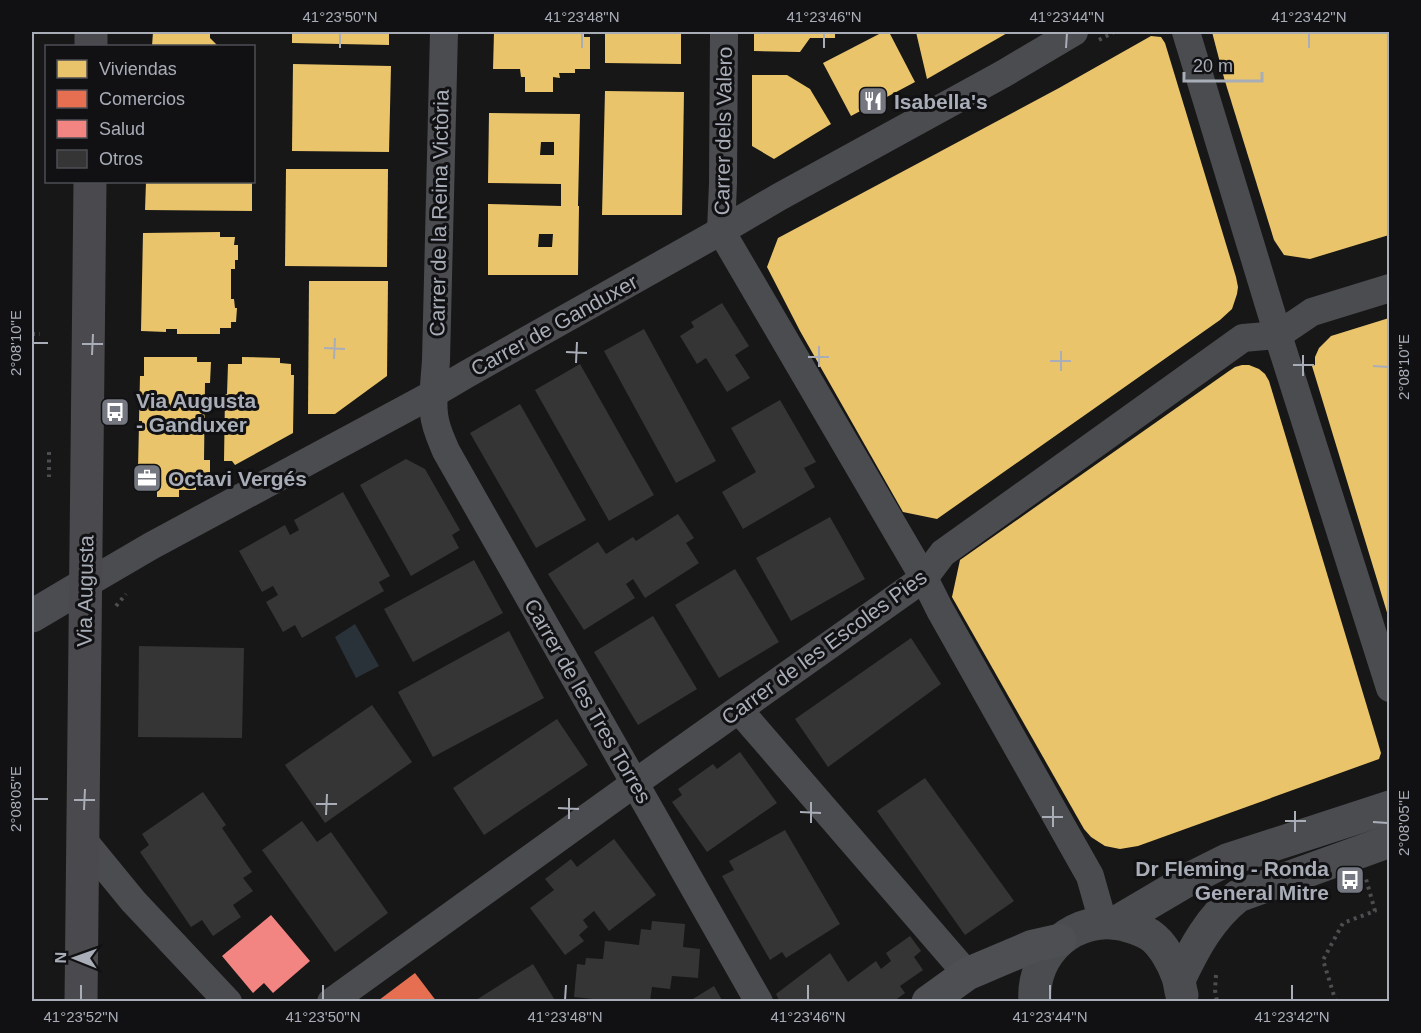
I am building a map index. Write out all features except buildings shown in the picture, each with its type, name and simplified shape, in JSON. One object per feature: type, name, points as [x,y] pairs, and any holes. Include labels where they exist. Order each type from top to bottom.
[{"type":"main road","name":"Via Augusta","points":[[81,1002],[90,183]]},
{"type":"main road","points":[[928,1002],[967,974],[1033,946],[1060,940]]},
{"type":"street","name":"Carrer de la Reina Victòria","points":[[433,394],[436,360],[444,32]]},
{"type":"street","name":"Carrer dels Valero","points":[[721,231],[724,32]]},
{"type":"street","name":"Carrer de Ganduxer","points":[[32,616],[165,538],[433,394],[1074,32]]},
{"type":"street","points":[[1186,32],[1389,688]]},
{"type":"street","points":[[721,231],[924,578],[1090,876],[1109,923]]},
{"type":"street","name":"Carrer de les Escoles Pies","points":[[331,1002],[924,578],[943,553],[1243,338],[1278,335],[1312,312],[1389,288]]},
{"type":"street","name":"Carrer de les Tres Torres","points":[[433,394],[434,415],[446,451],[759,1002]]},
{"type":"street","points":[[739,710],[967,974]]},
{"type":"street","points":[[1035,1002],[1034,991],[1038,972],[1047,954],[1070,932],[1109,923],[1227,860],[1389,807]]},
{"type":"street","points":[[84,841],[123,889],[228,1002]]},
{"type":"street","points":[[1182,994],[1191,953],[1209,925],[1225,906],[1238,896],[1389,841]]},
{"type":"street","points":[[1109,923],[1137,928],[1152,936],[1171,958],[1182,994]]},
{"type":"path","points":[[32,334],[40,334]]},
{"type":"path","points":[[49,452],[50,477]]},
{"type":"path","points":[[1336,1002],[1323,960],[1343,923],[1375,911],[1364,869]]},
{"type":"path","points":[[1216,968],[1217,1002]]},
{"type":"shaded area","points":[[355,624],[379,666],[356,678],[335,637]]},
{"type":"place","name":"Isabella's","points":[[873,101]]},
{"type":"place","name":"Via Augusta - Ganduxer","points":[[115,412]]},
{"type":"place","name":"Octavi Vergés","points":[[147,478]]},
{"type":"place","name":"Dr Fleming - Ronda General Mitre","points":[[1350,880]]}]
